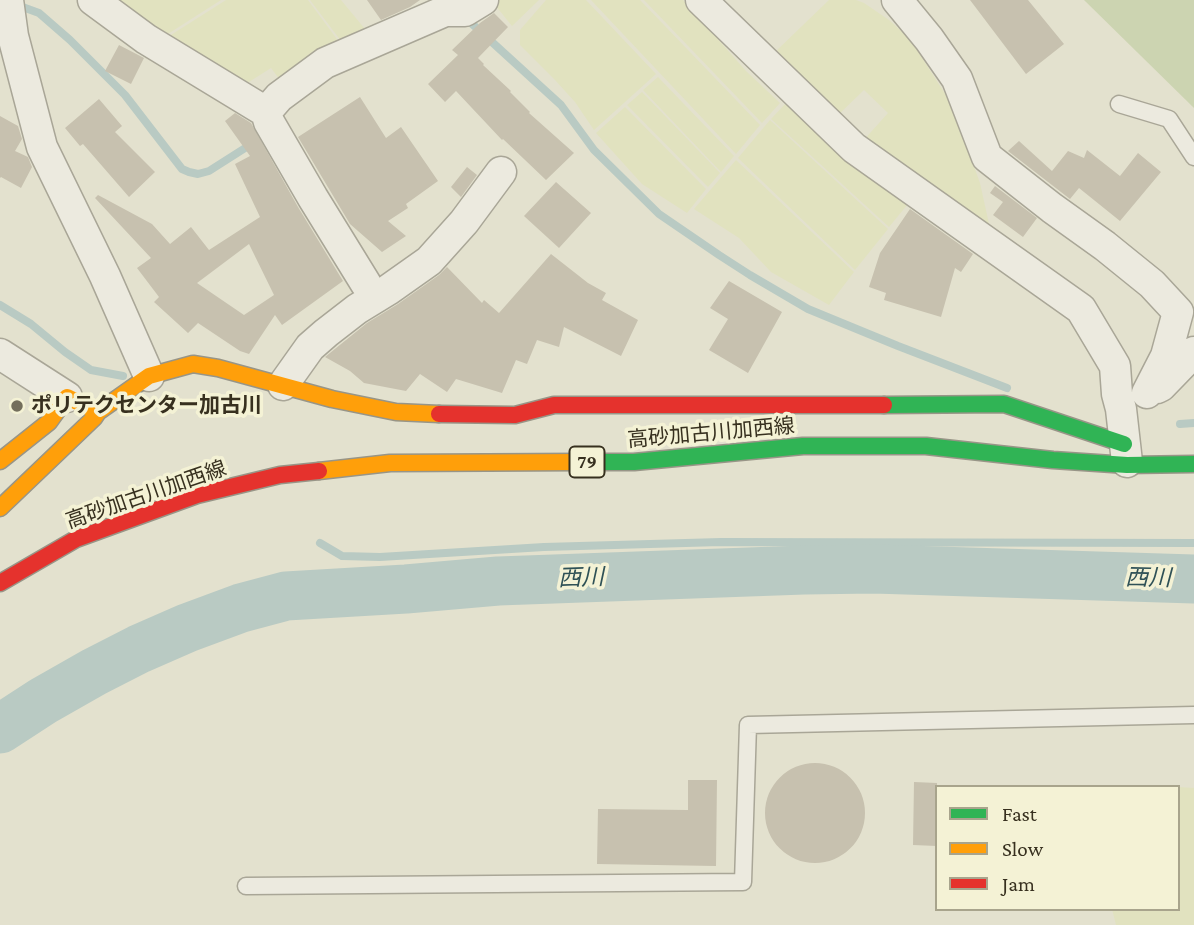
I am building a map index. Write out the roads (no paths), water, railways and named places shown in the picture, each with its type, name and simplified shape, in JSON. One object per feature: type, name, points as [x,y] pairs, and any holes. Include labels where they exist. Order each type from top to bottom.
[{"type":"main road","points":[[0,508],[98,412],[149,376],[193,364],[396,412],[515,415],[554,405],[1004,404],[1126,454]]},
{"type":"main road","points":[[0,461],[49,422],[67,397],[98,412]]},
{"type":"main road","name":"高砂加古川加西線","points":[[0,583],[76,539],[197,495],[280,475],[390,463],[634,462],[817,446],[926,446],[1053,460],[1126,454],[1194,464]]},
{"type":"street","points":[[93,0],[146,39],[266,113],[307,188],[366,284]]},
{"type":"street","points":[[266,113],[279,97],[325,63],[445,10],[465,11],[483,0]]},
{"type":"street","points":[[701,0],[854,148],[1081,309],[1115,366],[1126,454]]},
{"type":"street","points":[[897,0],[957,79],[987,157],[1152,284],[1178,312],[1166,356],[1147,393]]},
{"type":"street","points":[[10,13],[42,147],[105,276],[149,376]]},
{"type":"street","points":[[283,385],[310,347],[326,333],[429,261],[464,222],[501,172]]},
{"type":"street","points":[[1119,402],[1161,386],[1194,352]]},
{"type":"street","points":[[0,354],[67,397]]},
{"type":"lane","points":[[1119,104],[1169,119],[1194,157]]},
{"type":"lane","points":[[246,886],[743,882],[748,725],[1194,715]]},
{"type":"waterway","points":[[17,5],[39,13],[70,40],[125,95],[182,169],[198,174],[209,171],[253,143]]},
{"type":"waterway","points":[[464,22],[470,22],[561,105],[594,150],[659,214],[719,255],[808,309],[1007,388]]},
{"type":"waterway","points":[[0,305],[31,324],[91,370],[123,376]]},
{"type":"waterway","points":[[1180,424],[1194,423]]},
{"type":"waterway","points":[[320,543],[342,556],[380,557],[544,547],[721,542],[1194,543]]},
{"type":"waterway","name":"西川","points":[[0,729],[43,701],[139,649],[241,608],[286,596],[498,581],[804,570],[874,569],[1194,579]]},
{"type":"place","name":"ポリテクセンター加古川","points":[[17,406]]}]
